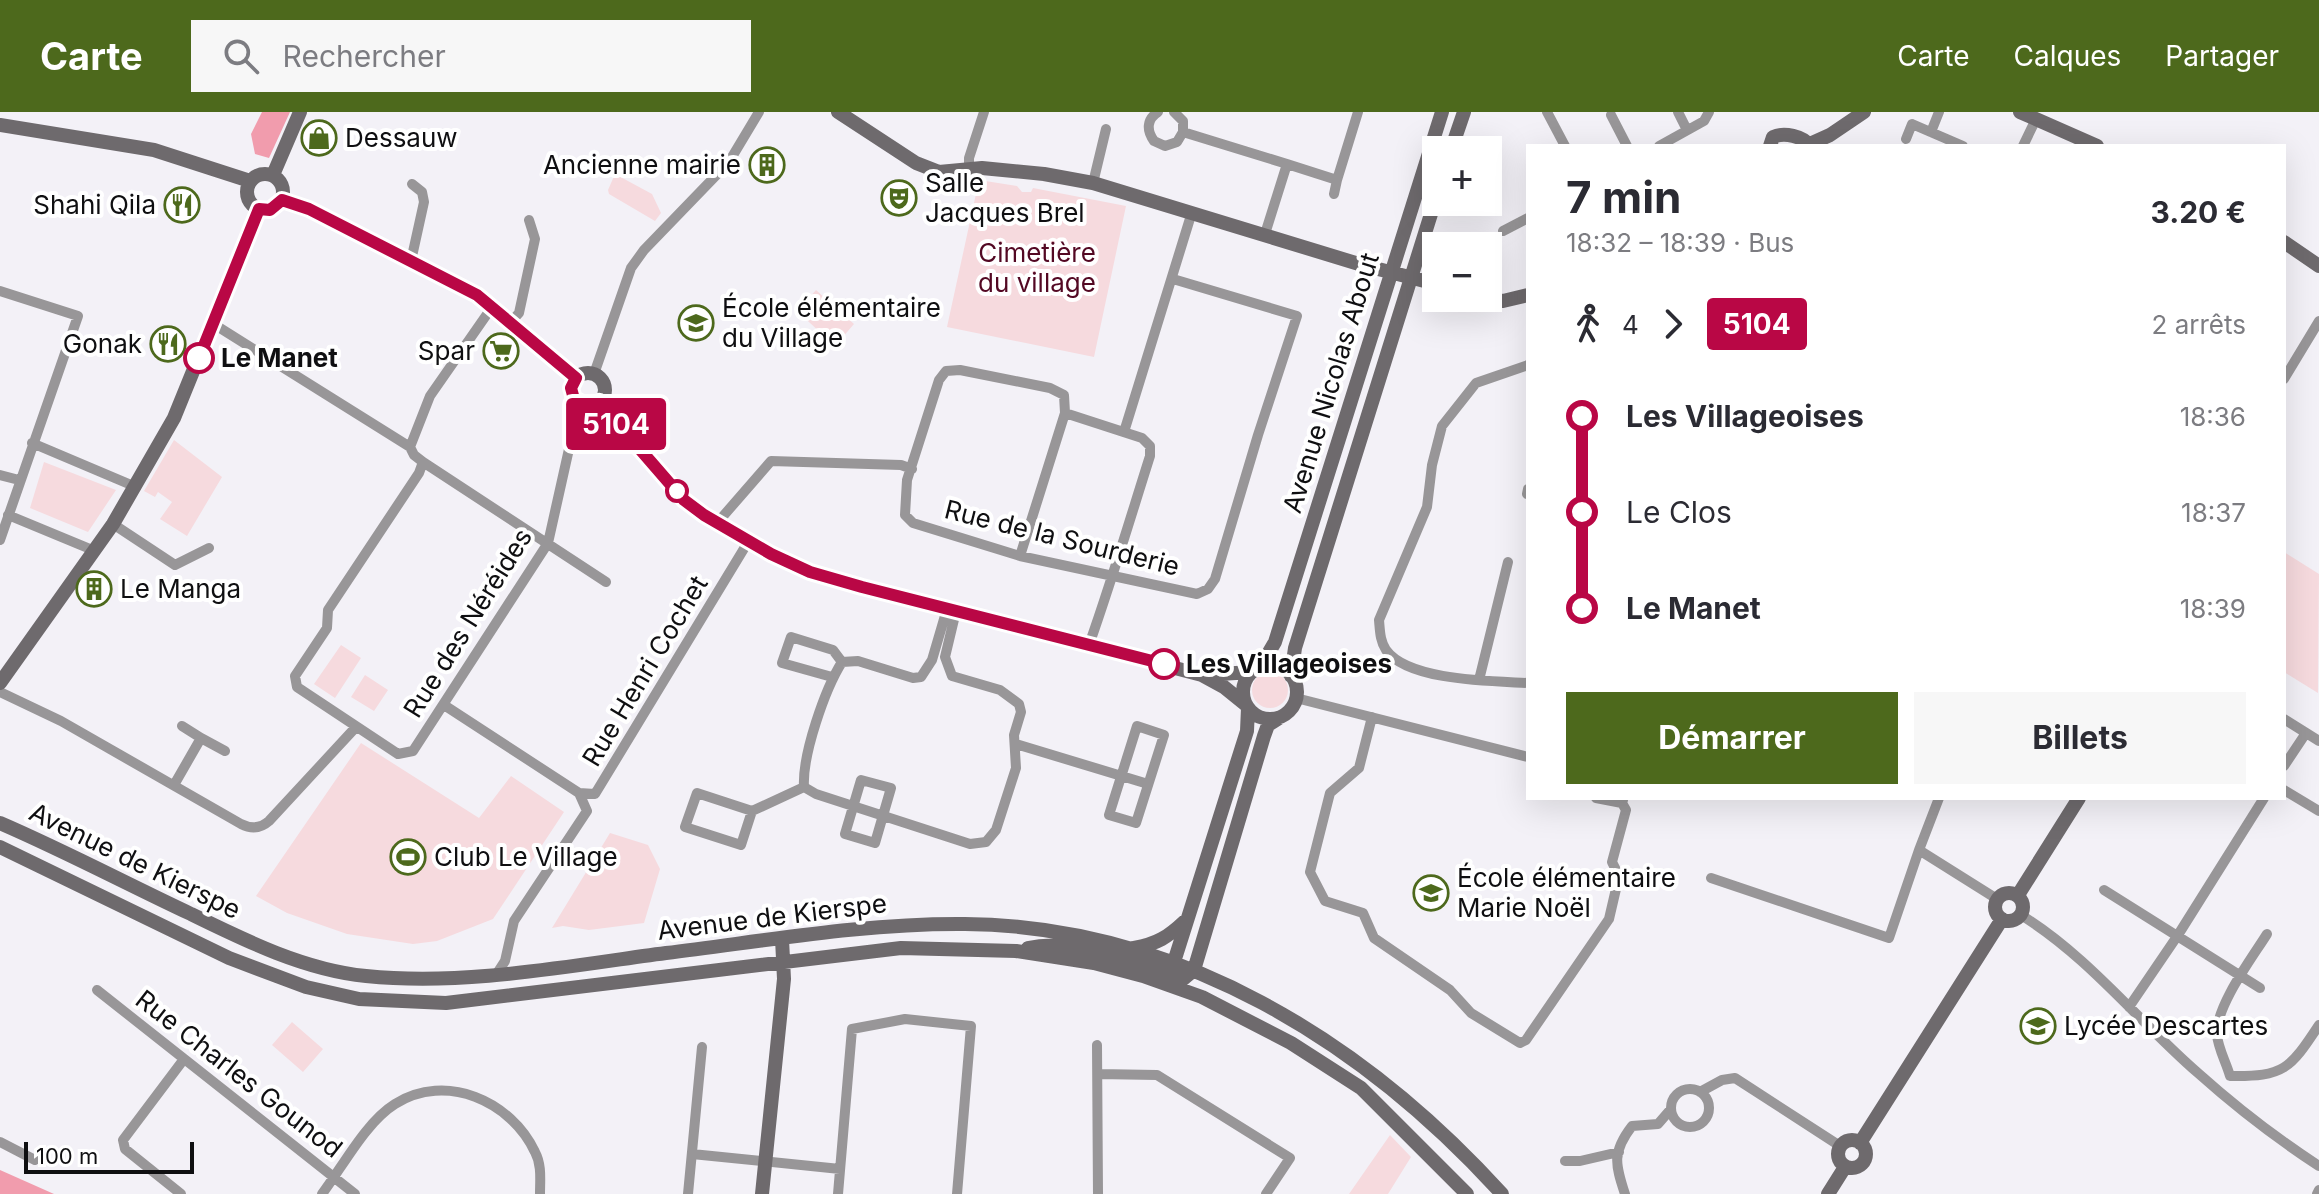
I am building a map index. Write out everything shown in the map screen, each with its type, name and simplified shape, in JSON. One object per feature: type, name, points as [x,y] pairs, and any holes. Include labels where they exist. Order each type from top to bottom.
[{"type":"main road","points":[[273,175],[300,112]]},
{"type":"main road","points":[[838,112],[916,163],[939,172],[969,169],[1044,174],[1093,183],[1422,281]]},
{"type":"main road","name":"Avenue Nicolas About","points":[[1175,974],[1188,918],[1247,731],[1243,687],[1275,642],[1442,112]]},
{"type":"main road","points":[[1456,136],[1464,112]]},
{"type":"main road","points":[[1812,144],[1864,112]]},
{"type":"main road","points":[[2027,115],[2092,144]]},
{"type":"main road","points":[[0,125],[154,150],[250,181],[263,173],[273,175],[282,183],[282,200]]},
{"type":"main road","points":[[1771,144],[1773,137],[1782,134],[1806,140],[1809,144]]},
{"type":"main road","points":[[250,181],[248,197],[259,209],[270,210],[282,200]]},
{"type":"main road","points":[[282,200],[309,209],[477,295],[576,378]]},
{"type":"main road","points":[[0,683],[113,524],[174,418],[259,209]]},
{"type":"main road","name":"Avenue Nicolas About","points":[[1296,698],[1297,688],[1291,676],[1295,648],[1430,216]]},
{"type":"main road","points":[[2286,243],[2319,266]]},
{"type":"main road","points":[[1502,301],[1526,295]]},
{"type":"main road","points":[[594,374],[602,381],[604,387],[599,402],[584,406],[578,403],[572,394],[576,378],[594,374]]},
{"type":"main road","points":[[599,402],[684,500],[748,542],[810,572],[1202,675],[1262,718],[1279,718]]},
{"type":"main road","points":[[1202,675],[1278,666],[1291,676]]},
{"type":"main road","points":[[1175,974],[1194,970],[1268,725],[1288,712],[1296,698]]},
{"type":"main road","points":[[2018,895],[2078,800]]},
{"type":"main road","name":"Avenue de Kierspe","points":[[0,823],[240,938],[289,958],[360,976],[412,980],[496,975],[921,924],[1014,926],[1073,935],[1128,949],[1175,974],[1202,997],[1291,1043],[1361,1088],[1467,1194]]},
{"type":"main road","name":"Avenue de Kierspe","points":[[0,847],[229,958],[306,987],[359,999],[446,1003],[901,948],[1016,951],[1045,944],[1090,951],[1175,974],[1194,970],[1303,1025],[1374,1073],[1461,1150],[1502,1194]]},
{"type":"main road","points":[[2004,893],[2018,895],[2023,906],[2021,915],[2014,920],[2002,919],[1996,912],[1997,899],[2004,893]]},
{"type":"main road","points":[[1128,949],[1155,944],[1167,938],[1188,918]]},
{"type":"main road","points":[[1860,1143],[2002,919]]},
{"type":"main road","points":[[762,1194],[785,961],[782,939]]},
{"type":"main road","points":[[1848,1141],[1860,1143],[1866,1155],[1863,1163],[1856,1168],[1845,1167],[1838,1157],[1840,1146],[1848,1141]]},
{"type":"main road","points":[[1828,1194],[1845,1167]]},
{"type":"street","points":[[594,374],[631,268],[644,250],[729,162],[759,112]]},
{"type":"street","points":[[969,169],[969,158],[984,112]]},
{"type":"street","points":[[1158,112],[1148,130],[1154,141],[1171,145],[1181,138],[1183,132],[1183,121],[1174,112]]},
{"type":"street","points":[[1334,194],[1358,112]]},
{"type":"street","points":[[1547,112],[1564,144]]},
{"type":"street","points":[[1678,112],[1687,130]]},
{"type":"street","points":[[1662,144],[1704,121],[1709,112]]},
{"type":"street","points":[[1931,132],[1939,112]]},
{"type":"street","points":[[1611,115],[1626,144]]},
{"type":"street","points":[[2023,144],[2027,115]]},
{"type":"street","points":[[1906,139],[1912,124],[1958,144]]},
{"type":"street","points":[[1093,183],[1106,129]]},
{"type":"street","points":[[1183,132],[1337,180]]},
{"type":"street","points":[[1265,234],[1287,164]]},
{"type":"street","points":[[411,261],[424,202],[422,192],[412,184]]},
{"type":"street","points":[[1124,432],[1192,212]]},
{"type":"street","points":[[1503,231],[1526,219]]},
{"type":"street","points":[[511,322],[519,313],[535,239],[529,220]]},
{"type":"street","name":"Rue de la Sourderie","points":[[912,469],[905,495],[905,515],[908,519],[1020,556],[1197,594],[1208,589],[1215,579],[1297,316],[1173,279]]},
{"type":"street","points":[[0,291],[78,316],[0,540]]},
{"type":"street","points":[[410,447],[430,396],[492,307]]},
{"type":"street","points":[[2286,376],[2319,321]]},
{"type":"street","points":[[212,323],[410,447],[423,462],[606,582]]},
{"type":"street","points":[[1526,366],[1476,383],[1442,426],[1432,465],[1427,507],[1379,620],[1381,638],[1395,659],[1442,677],[1526,683]]},
{"type":"street","points":[[718,522],[771,461],[901,465],[912,469],[939,380],[946,371],[960,370],[1050,388],[1064,395],[1065,413],[1020,556]]},
{"type":"street","name":"Rue des Néréides","points":[[356,727],[398,754],[413,751],[418,746],[548,543],[569,449],[584,406]]},
{"type":"street","points":[[1065,413],[1142,438],[1150,446],[1150,456],[1089,645]]},
{"type":"street","points":[[32,443],[136,487]]},
{"type":"street","points":[[0,692],[61,721],[245,826],[263,826],[356,727],[297,687],[295,676],[327,628],[328,610],[419,473],[423,462]]},
{"type":"street","points":[[0,475],[19,480]]},
{"type":"street","points":[[8,515],[95,551]]},
{"type":"street","points":[[113,524],[175,565],[209,548]]},
{"type":"street","name":"Rue Henri Cochet","points":[[496,975],[505,961],[514,921],[587,811],[579,793],[595,794],[603,783],[748,542]]},
{"type":"street","points":[[1479,680],[1508,562]]},
{"type":"street","points":[[842,662],[858,661],[913,678],[921,677],[932,660],[951,610]]},
{"type":"street","points":[[804,787],[853,807],[970,844],[986,842],[996,830],[1016,768],[1014,735],[1021,712],[1019,704],[1000,690],[952,676],[945,657],[951,610]]},
{"type":"street","points":[[832,677],[782,663],[791,637],[833,650],[842,662]]},
{"type":"street","points":[[932,660],[946,664]]},
{"type":"street","points":[[804,787],[803,770],[832,677],[842,662]]},
{"type":"street","points":[[1296,698],[1526,756]]},
{"type":"street","points":[[444,705],[579,793]]},
{"type":"street","points":[[1372,717],[1359,768],[1330,793],[1310,872],[1325,901],[1363,913],[1374,938],[1450,990],[1471,1013],[1520,1043],[1526,1040],[1609,919],[1619,876],[1612,862],[1626,810],[1623,801]]},
{"type":"street","points":[[2286,720],[2319,741]]},
{"type":"street","points":[[182,726],[225,751]]},
{"type":"street","points":[[1137,726],[1164,735],[1136,823],[1109,815],[1121,776],[1137,726]]},
{"type":"street","points":[[2286,763],[2306,733]]},
{"type":"street","points":[[174,785],[201,738]]},
{"type":"street","points":[[1016,744],[1148,784]]},
{"type":"street","points":[[861,780],[891,788],[875,843],[845,834],[853,807],[861,780]]},
{"type":"street","points":[[752,811],[741,845],[685,827],[697,793],[752,811],[804,787]]},
{"type":"street","points":[[2286,791],[2319,811]]},
{"type":"street","points":[[1711,878],[1889,938],[1938,800]]},
{"type":"street","points":[[2129,1007],[2263,800]]},
{"type":"street","points":[[1919,850],[1997,899]]},
{"type":"street","points":[[2104,890],[2260,988]]},
{"type":"street","points":[[2021,915],[2080,959],[2219,1091],[2268,1132],[2317,1160]]},
{"type":"street","points":[[2230,1076],[2217,1029],[2224,1007],[2267,934]]},
{"type":"street","name":"Rue Charles Gounod","points":[[97,990],[355,1194]]},
{"type":"street","points":[[838,1194],[852,1029],[905,1019],[971,1026],[957,1194]]},
{"type":"street","points":[[2230,1076],[2274,1074],[2295,1058],[2319,1025]]},
{"type":"street","points":[[1097,1045],[1098,1194]]},
{"type":"street","points":[[688,1194],[702,1047]]},
{"type":"street","points":[[181,1194],[125,1149],[123,1140],[184,1059]]},
{"type":"street","points":[[1098,1074],[1157,1075],[1290,1158],[1266,1194]]},
{"type":"street","points":[[2219,1091],[2230,1076]]},
{"type":"street","points":[[1700,1092],[1709,1107],[1705,1120],[1693,1127],[1680,1124],[1671,1109],[1672,1101],[1681,1091],[1700,1092],[1722,1080],[1735,1078],[1840,1146]]},
{"type":"street","points":[[322,1194],[380,1115],[389,1108],[428,1093],[455,1091],[478,1096],[507,1113],[536,1154],[541,1174],[540,1194]]},
{"type":"street","points":[[1625,1194],[1617,1168],[1620,1142],[1632,1126],[1658,1124],[1671,1109]]},
{"type":"street","points":[[0,1142],[35,1160]]},
{"type":"street","points":[[1565,1161],[1580,1161],[1619,1152]]},
{"type":"street","points":[[692,1154],[840,1169]]},
{"type":"green space","points":[[615,174],[652,194],[661,213],[655,221],[609,194]]},
{"type":"green space","name":"Cimetière du village","points":[[979,180],[1017,186],[1022,192],[1031,192],[1033,188],[1126,206],[1094,357],[947,327]]},
{"type":"green space","points":[[816,290],[854,324],[835,346],[797,311]]},
{"type":"green space","points":[[174,440],[222,477],[187,536],[160,519],[172,502],[158,492],[155,497],[144,491]]},
{"type":"green space","points":[[44,462],[116,490],[88,532],[30,508]]},
{"type":"green space","points":[[2286,553],[2319,574],[2318,693],[2286,673]]},
{"type":"green space","points":[[341,645],[361,658],[335,698],[314,684]]},
{"type":"green space","points":[[1270,672],[1283,677],[1288,690],[1283,703],[1270,708],[1257,703],[1252,690],[1257,677]]},
{"type":"green space","points":[[365,675],[388,690],[374,711],[351,697]]},
{"type":"green space","name":"Club Le Village","points":[[361,743],[479,818],[511,776],[564,812],[493,919],[437,941],[413,944],[347,934],[287,913],[256,896]]},
{"type":"green space","points":[[610,833],[648,845],[660,869],[644,923],[589,930],[563,926],[552,928]]},
{"type":"green space","points":[[292,1022],[323,1049],[303,1072],[272,1045]]},
{"type":"green space","points":[[1390,1135],[1411,1157],[1388,1194],[1349,1194]]},
{"type":"shaded area","points":[[262,112],[290,112],[269,158],[255,154],[251,134]]},
{"type":"shaded area","points":[[0,1170],[54,1194],[0,1194]]},
{"type":"bus line","name":"5104","points":[[199,358],[259,209],[270,210],[282,200],[309,209],[361,234],[477,295],[576,378],[571,388],[574,399],[584,406],[599,402],[684,500],[748,542],[810,572],[1164,664]]},
{"type":"place","name":"Dessauw","points":[[319,138]]},
{"type":"place","name":"Ancienne mairie","points":[[767,165]]},
{"type":"place","name":"Salle Jacques Brel","points":[[899,198]]},
{"type":"place","name":"Shahi Qila","points":[[182,205]]},
{"type":"place","name":"École élémentaire du Village","points":[[696,323]]},
{"type":"place","name":"Gonak","points":[[168,344]]},
{"type":"place","name":"Spar","points":[[501,351]]},
{"type":"place","name":"Le Manet","points":[[199,358]]},
{"type":"place","name":"Le Manga","points":[[94,589]]},
{"type":"place","name":"Les Villageoises","points":[[1164,664]]},
{"type":"place","name":"Club Le Village","points":[[408,857]]},
{"type":"place","name":"École élémentaire Marie Noël","points":[[1431,893]]},
{"type":"place","name":"Lycée Descartes","points":[[2038,1026]]}]
